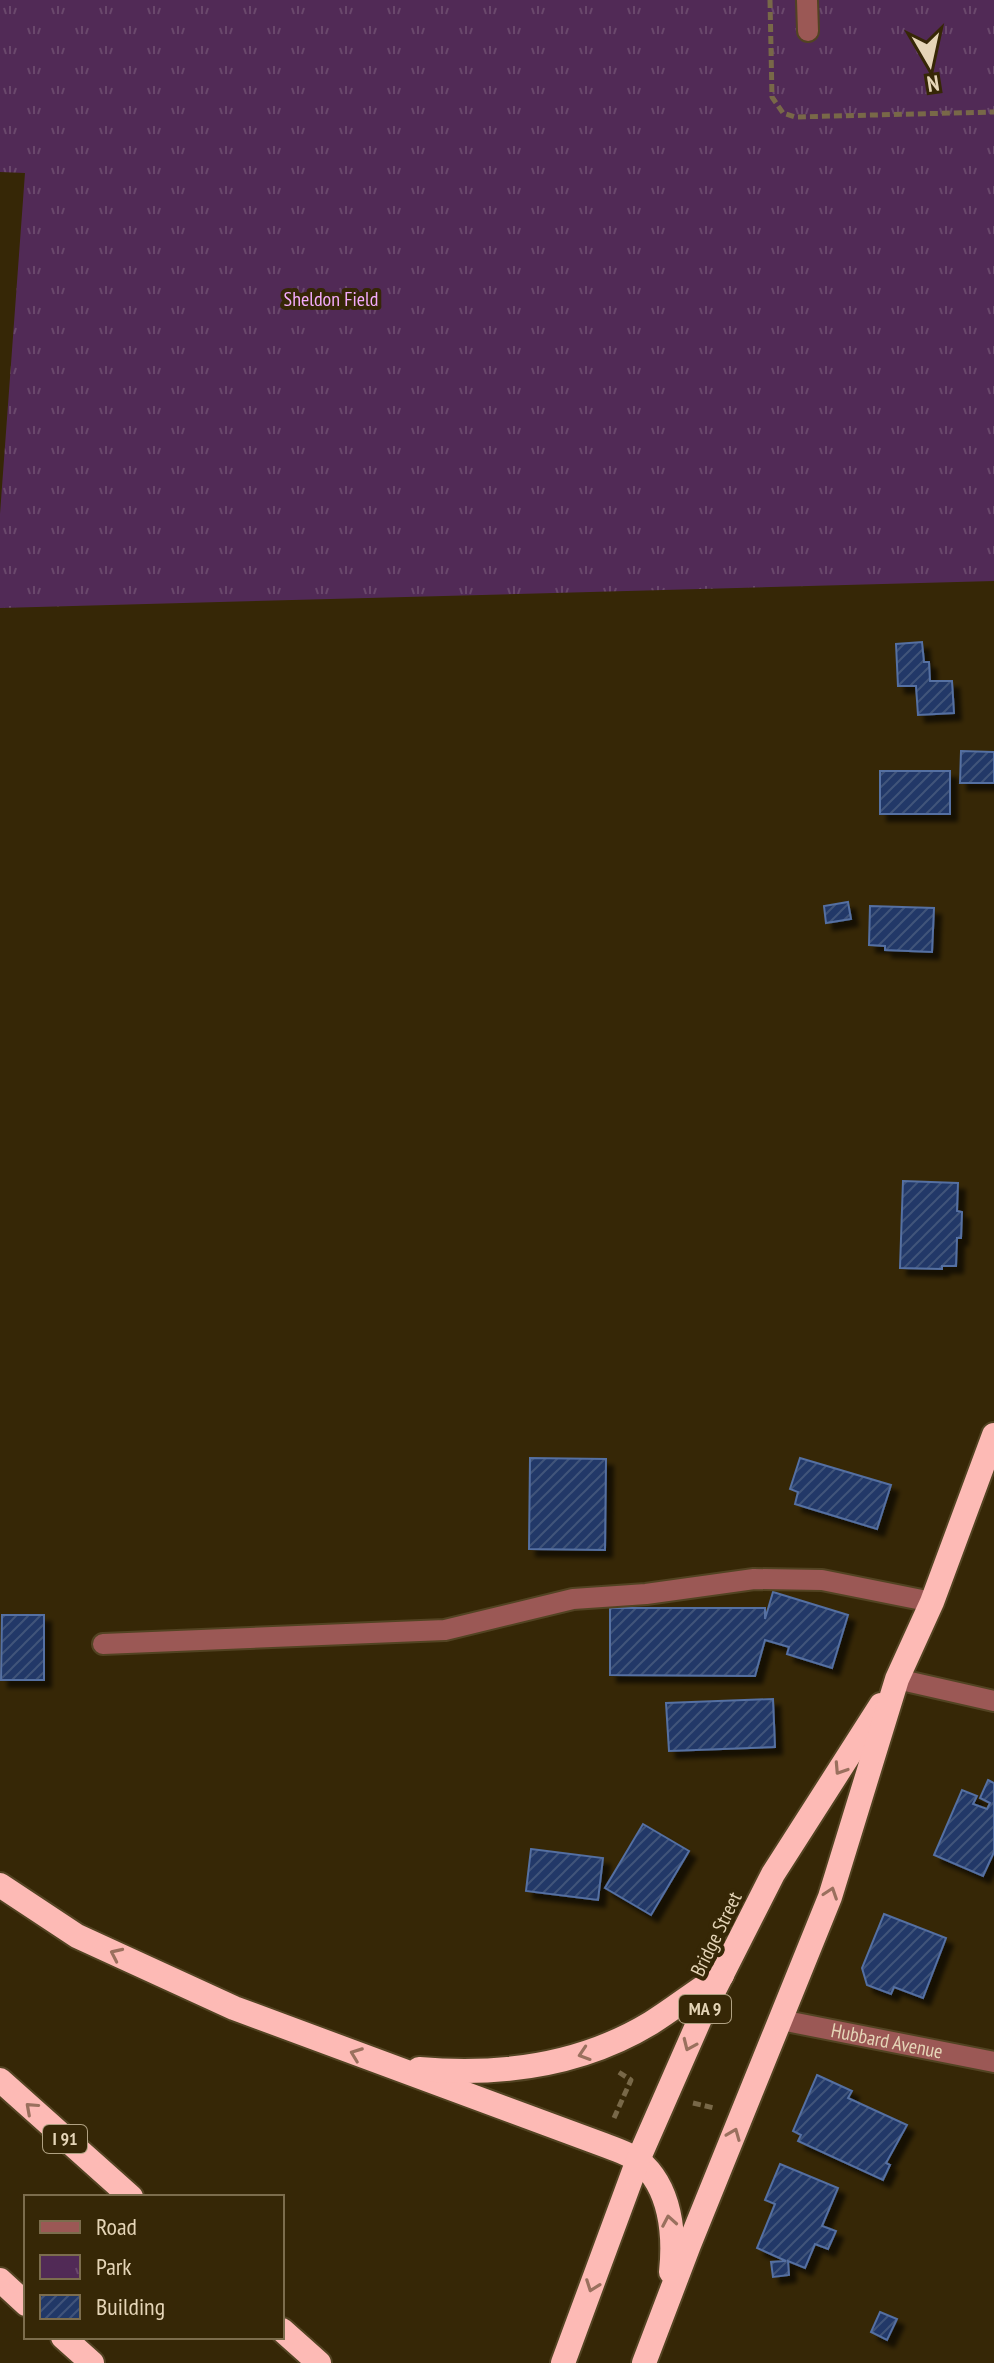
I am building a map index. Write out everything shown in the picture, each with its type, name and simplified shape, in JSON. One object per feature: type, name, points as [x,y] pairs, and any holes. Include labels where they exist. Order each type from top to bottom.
[{"type":"highway","name":"Bridge Street","points":[[644,2363],[830,1897],[897,1679],[932,1602],[994,1435]]},
{"type":"highway","name":"Bridge Street","points":[[563,2363],[638,2160],[703,2012],[725,1974],[773,1874],[897,1679]]},
{"type":"highway","points":[[0,1885],[77,1936],[234,2008],[638,2160],[661,2188],[669,2214],[674,2248],[668,2299]]},
{"type":"highway","points":[[388,2066],[457,2072],[523,2068],[567,2060],[602,2048],[651,2023],[725,1974]]},
{"type":"highway","name":"I 91","points":[[0,2080],[129,2195]]},
{"type":"highway","points":[[0,2280],[24,2302]]},
{"type":"highway","points":[[284,2332],[319,2363]]},
{"type":"highway","points":[[65,2339],[92,2363]]},
{"type":"street","points":[[807,0],[808,31]]},
{"type":"street","points":[[103,1644],[445,1630],[573,1599],[646,1594],[754,1579],[822,1580],[932,1602]]},
{"type":"street","points":[[897,1679],[994,1701]]},
{"type":"street","name":"Hubbard Avenue","points":[[781,2020],[994,2062]]},
{"type":"path","points":[[770,0],[772,97],[783,113],[795,117],[994,112]]},
{"type":"path","points":[[613,2067],[631,2080],[613,2119]]},
{"type":"path","points":[[689,2102],[723,2110]]},
{"type":"green space","name":"Sheldon Field","points":[[0,0],[994,0],[994,581],[0,608],[0,514],[25,173],[0,172]]},
{"type":"building","points":[[922,642],[924,662],[929,662],[930,681],[952,681],[954,713],[918,715],[916,686],[898,686],[896,644]]},
{"type":"building","points":[[961,751],[994,752],[994,783],[960,783]]},
{"type":"building","points":[[880,771],[950,771],[950,814],[880,814]]},
{"type":"building","points":[[848,902],[851,919],[826,923],[824,906]]},
{"type":"building","points":[[870,906],[934,908],[932,952],[885,950],[885,946],[869,945]]},
{"type":"building","points":[[903,1181],[958,1183],[957,1211],[962,1212],[956,1266],[942,1266],[942,1269],[900,1268]]},
{"type":"building","points":[[530,1458],[606,1459],[605,1550],[529,1549]]},
{"type":"building","points":[[800,1458],[891,1485],[877,1529],[795,1504],[798,1492],[790,1489]]},
{"type":"building","points":[[773,1592],[848,1615],[832,1668],[787,1654],[789,1647],[765,1640],[755,1676],[610,1675],[610,1608],[765,1608],[765,1619]]},
{"type":"building","points":[[2,1615],[44,1615],[44,1680],[1,1680]]},
{"type":"building","points":[[773,1699],[775,1747],[669,1751],[666,1703]]},
{"type":"building","points":[[988,1780],[994,1783],[994,1852],[983,1876],[934,1855],[962,1790],[977,1796],[973,1804],[987,1809],[990,1803],[980,1798]]},
{"type":"building","points":[[643,1824],[689,1851],[651,1915],[605,1888]]},
{"type":"building","points":[[531,1849],[603,1858],[598,1900],[526,1891]]},
{"type":"building","points":[[884,1914],[946,1938],[923,1998],[894,1987],[891,1994],[867,1985],[862,1968]]},
{"type":"building","points":[[817,2075],[852,2091],[848,2098],[907,2125],[886,2163],[890,2165],[883,2180],[798,2141],[801,2135],[793,2131]]},
{"type":"building","points":[[780,2164],[838,2188],[822,2226],[836,2231],[828,2249],[815,2244],[805,2268],[788,2261],[789,2275],[773,2277],[771,2262],[786,2261],[757,2248],[775,2204],[765,2200]]},
{"type":"building","points":[[880,2312],[897,2319],[887,2340],[871,2332]]}]
